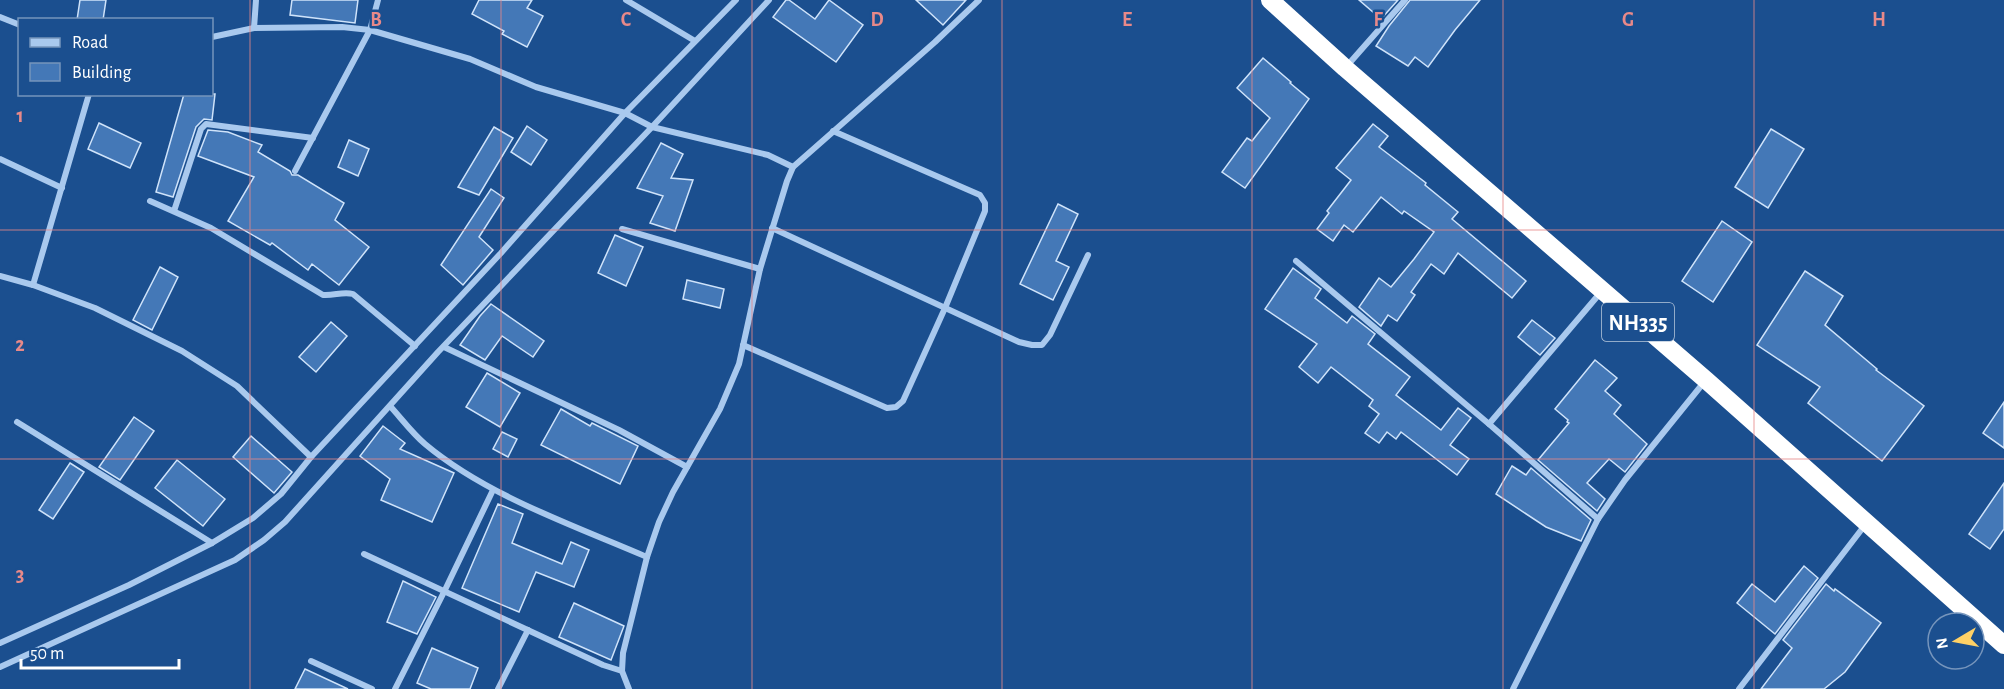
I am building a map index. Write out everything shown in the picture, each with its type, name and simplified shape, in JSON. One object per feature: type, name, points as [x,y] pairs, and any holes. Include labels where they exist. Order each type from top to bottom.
[{"type":"highway","name":"NH335","points":[[1270,0],[1345,68],[1868,522],[2004,645]]},
{"type":"street","points":[[254,28],[256,0]]},
{"type":"street","points":[[295,171],[370,30],[378,0]]},
{"type":"street","points":[[626,0],[695,41]]},
{"type":"street","points":[[0,643],[129,585],[212,543],[253,518],[281,494],[311,457],[501,253],[625,113],[736,0]]},
{"type":"street","points":[[0,667],[235,560],[285,522],[444,347],[769,0]]},
{"type":"street","points":[[629,689],[622,671],[623,653],[647,557],[664,512],[720,410],[739,364],[760,268],[786,181],[793,167],[935,42],[979,0]]},
{"type":"street","points":[[1345,68],[1405,0]]},
{"type":"street","points":[[0,17],[18,24]]},
{"type":"street","points":[[213,36],[254,28],[342,27],[370,30],[470,59],[536,87],[625,113],[652,127],[768,155],[793,167]]},
{"type":"street","points":[[33,285],[88,96]]},
{"type":"street","points":[[174,211],[201,129],[206,124],[313,138]]},
{"type":"street","points":[[743,345],[887,408],[896,407],[903,401],[945,308],[985,211],[985,202],[980,195],[833,131]]},
{"type":"street","points":[[0,159],[62,188]]},
{"type":"street","points":[[150,201],[210,228],[323,295],[330,296],[346,292],[353,294],[415,346]]},
{"type":"street","points":[[772,228],[1019,342],[1032,345],[1042,345],[1050,335],[1089,255]]},
{"type":"street","points":[[622,229],[760,268]]},
{"type":"street","points":[[1296,261],[1598,519]]},
{"type":"street","points":[[0,276],[33,285],[95,308],[182,351],[237,386],[311,457]]},
{"type":"street","points":[[1489,424],[1602,291]]},
{"type":"street","points":[[444,347],[619,430],[687,467]]},
{"type":"street","points":[[1513,689],[1598,519],[1625,480],[1706,380]]},
{"type":"street","points":[[390,406],[423,442],[456,468],[493,490],[647,557]]},
{"type":"street","points":[[17,422],[212,543]]},
{"type":"street","points":[[395,689],[493,490]]},
{"type":"street","points":[[1739,689],[1868,522]]},
{"type":"street","points":[[364,555],[603,665],[622,671]]},
{"type":"street","points":[[498,689],[528,630]]},
{"type":"street","points":[[311,661],[372,689]]},
{"type":"building","points":[[80,0],[106,0],[103,18],[77,18]]},
{"type":"building","points":[[292,0],[358,0],[355,23],[290,15]]},
{"type":"building","points":[[479,0],[532,0],[527,8],[543,16],[527,47],[502,34],[504,31],[472,14]]},
{"type":"building","points":[[786,0],[815,19],[829,0],[863,25],[836,62],[773,17]]},
{"type":"building","points":[[916,0],[966,0],[943,25]]},
{"type":"building","points":[[1359,0],[1398,0],[1381,19]]},
{"type":"building","points":[[1410,0],[1480,0],[1428,67],[1415,57],[1408,66],[1376,46]]},
{"type":"building","points":[[1263,58],[1309,99],[1245,188],[1222,172],[1247,138],[1252,141],[1270,118],[1237,88]]},
{"type":"building","points":[[215,94],[212,120],[204,119],[196,127],[173,197],[156,192],[183,96],[213,96]]},
{"type":"building","points":[[99,123],[141,143],[130,168],[88,149]]},
{"type":"building","points":[[1373,124],[1388,136],[1379,147],[1426,183],[1425,185],[1458,212],[1452,219],[1526,281],[1512,298],[1458,253],[1444,274],[1431,264],[1411,292],[1415,295],[1397,321],[1388,315],[1381,326],[1359,307],[1379,278],[1391,287],[1434,232],[1404,211],[1402,214],[1381,197],[1353,232],[1344,225],[1333,241],[1317,229],[1329,213],[1327,211],[1351,180],[1336,168]]},
{"type":"building","points":[[527,126],[547,140],[531,165],[511,152]]},
{"type":"building","points":[[494,127],[513,138],[479,195],[458,187]]},
{"type":"building","points":[[1771,129],[1804,149],[1768,208],[1735,187]]},
{"type":"building","points":[[208,130],[228,132],[262,145],[258,152],[290,171],[292,175],[298,175],[344,203],[335,220],[369,247],[339,285],[312,264],[308,270],[272,243],[270,245],[228,221],[254,177],[198,156]]},
{"type":"building","points":[[349,140],[369,149],[358,176],[338,167]]},
{"type":"building","points":[[661,143],[683,154],[671,178],[693,180],[675,231],[650,223],[663,196],[637,188]]},
{"type":"building","points":[[491,189],[504,198],[479,237],[493,250],[463,285],[441,265]]},
{"type":"building","points":[[1058,204],[1078,214],[1056,261],[1069,267],[1053,300],[1020,284]]},
{"type":"building","points":[[1722,221],[1752,242],[1713,302],[1682,281]]},
{"type":"building","points":[[615,235],[643,247],[626,286],[598,273]]},
{"type":"building","points":[[160,267],[178,277],[152,330],[133,320]]},
{"type":"building","points":[[1293,268],[1321,289],[1315,298],[1347,323],[1352,316],[1375,334],[1368,344],[1410,377],[1396,395],[1441,430],[1458,408],[1471,418],[1450,445],[1469,459],[1457,475],[1401,432],[1396,439],[1387,432],[1379,443],[1365,433],[1379,414],[1369,406],[1373,400],[1331,367],[1318,383],[1299,367],[1317,344],[1265,309]]},
{"type":"building","points":[[1805,271],[1843,296],[1825,325],[1876,370],[1924,406],[1882,461],[1808,403],[1820,387],[1757,345]]},
{"type":"building","points":[[687,280],[724,289],[720,308],[683,299]]},
{"type":"building","points":[[491,304],[544,341],[533,357],[502,336],[485,360],[460,345]]},
{"type":"building","points":[[1532,320],[1555,338],[1540,355],[1518,337]]},
{"type":"building","points":[[331,322],[347,336],[316,372],[299,357]]},
{"type":"building","points":[[1595,360],[1617,378],[1605,391],[1621,405],[1614,414],[1647,444],[1625,472],[1609,459],[1587,483],[1605,499],[1597,511],[1538,460],[1569,423],[1555,409]]},
{"type":"building","points":[[487,373],[520,393],[500,427],[466,407]]},
{"type":"building","points":[[2004,402],[2004,448],[1983,433]]},
{"type":"building","points":[[561,409],[590,426],[592,423],[638,446],[620,484],[541,445]]},
{"type":"building","points":[[134,417],[154,431],[120,480],[99,467]]},
{"type":"building","points":[[383,426],[405,443],[400,449],[454,473],[432,522],[381,500],[390,479],[360,456]]},
{"type":"building","points":[[502,432],[517,439],[508,457],[493,449]]},
{"type":"building","points":[[251,436],[292,472],[274,493],[233,457]]},
{"type":"building","points":[[177,460],[225,499],[203,526],[155,488]]},
{"type":"building","points":[[70,463],[84,472],[53,519],[39,510]]},
{"type":"building","points":[[1512,466],[1526,475],[1531,468],[1591,520],[1581,541],[1546,527],[1496,494]]},
{"type":"building","points":[[2004,483],[2004,529],[1990,549],[1969,534]]},
{"type":"building","points":[[498,504],[523,514],[512,543],[562,564],[571,542],[589,550],[574,587],[536,572],[519,612],[462,588]]},
{"type":"building","points":[[1804,566],[1818,578],[1775,634],[1737,603],[1752,584],[1775,602]]},
{"type":"building","points":[[403,581],[436,597],[417,634],[387,622]]},
{"type":"building","points":[[1826,584],[1881,623],[1845,672],[1824,689],[1761,689],[1792,648],[1783,640]]},
{"type":"building","points":[[574,603],[624,626],[611,660],[559,637]]},
{"type":"building","points":[[432,648],[478,668],[470,689],[431,689],[417,683]]},
{"type":"building","points":[[305,669],[348,689],[295,689]]}]
